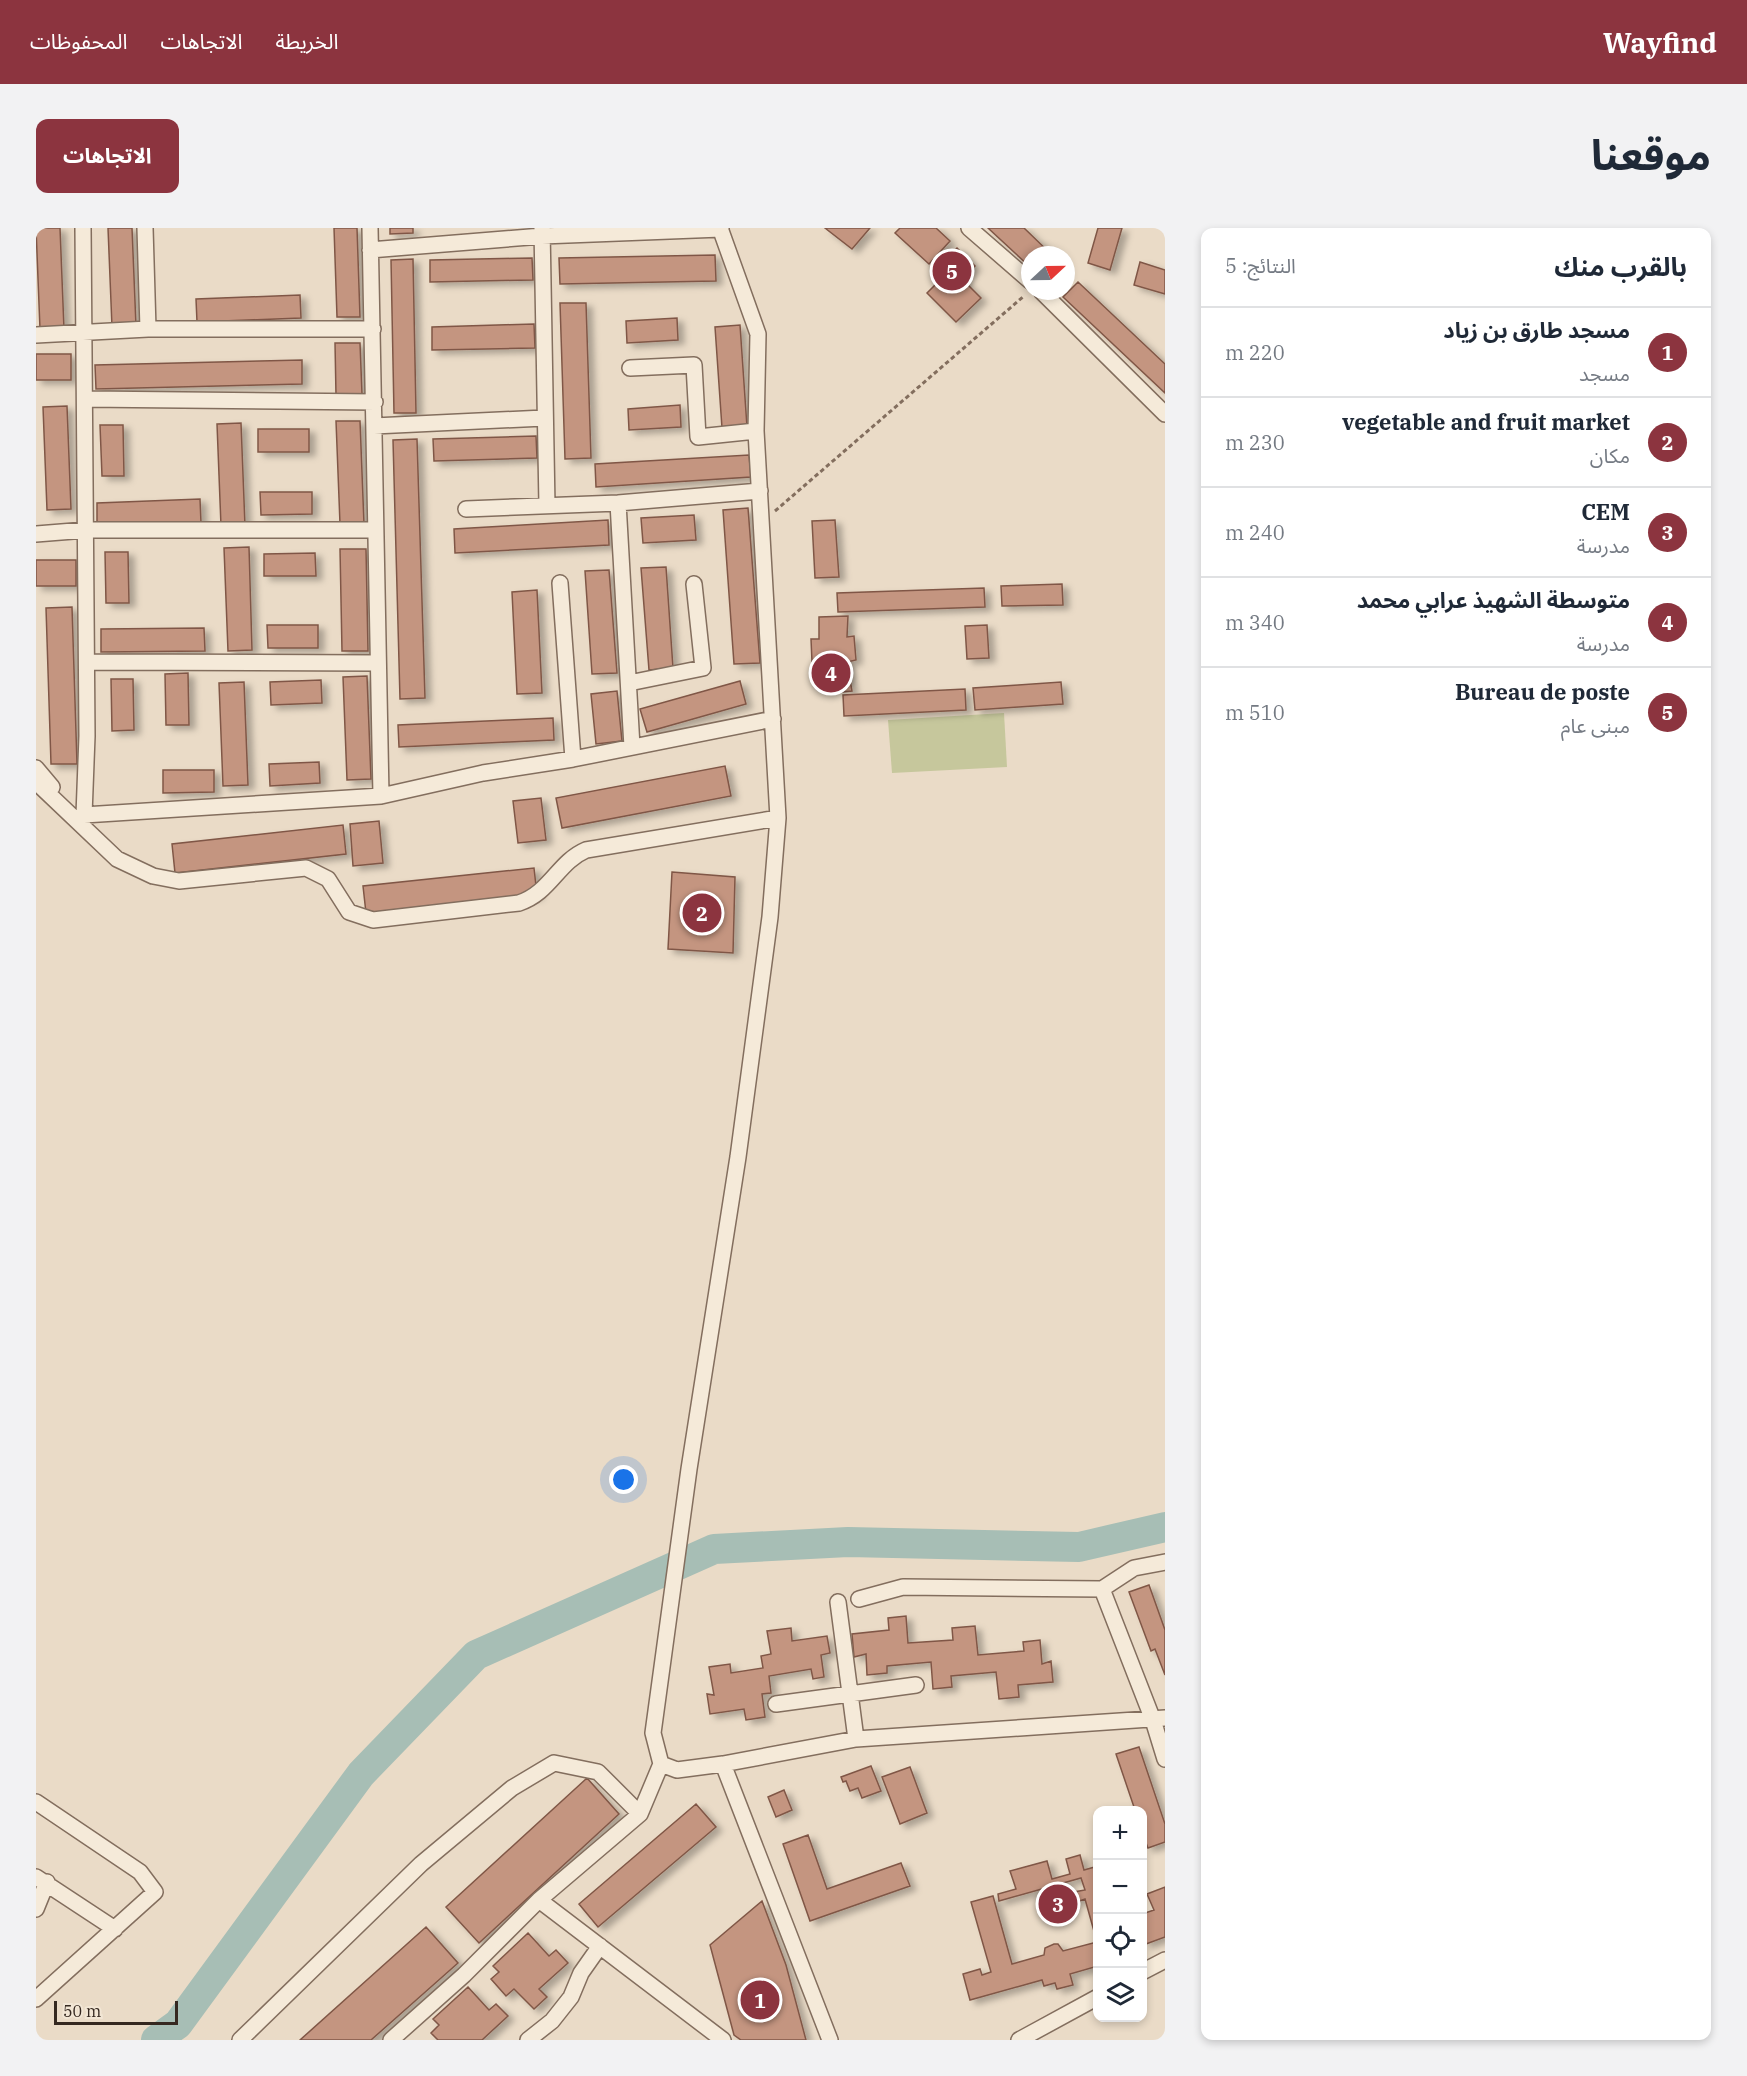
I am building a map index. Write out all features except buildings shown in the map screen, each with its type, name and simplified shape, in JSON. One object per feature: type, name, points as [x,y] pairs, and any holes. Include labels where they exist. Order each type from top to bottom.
[{"type":"street","points":[[83,228],[87,662],[84,815],[381,796],[483,773],[573,759],[773,719]]},
{"type":"street","points":[[146,228],[148,329]]},
{"type":"street","points":[[370,228],[375,402],[374,530],[381,796]]},
{"type":"street","points":[[969,228],[1021,273]]},
{"type":"street","points":[[370,250],[542,232],[721,229],[758,334],[756,431],[778,818],[770,917],[738,1157],[719,1268],[665,1633],[653,1733],[661,1764],[640,1814],[539,1900],[464,1975],[391,2040]]},
{"type":"street","points":[[542,232],[547,506]]},
{"type":"street","points":[[1050,300],[1165,414]]},
{"type":"street","points":[[36,335],[148,329],[373,329]]},
{"type":"street","points":[[630,368],[694,365],[698,437],[756,431]]},
{"type":"street","points":[[86,399],[375,402]]},
{"type":"street","points":[[374,426],[544,418]]},
{"type":"street","points":[[466,509],[618,502],[760,491]]},
{"type":"street","points":[[618,502],[632,747]]},
{"type":"street","points":[[36,534],[86,530],[374,530]]},
{"type":"street","points":[[560,583],[573,759]]},
{"type":"street","points":[[629,683],[703,668],[694,584]]},
{"type":"street","points":[[87,662],[377,663]]},
{"type":"street","points":[[36,768],[53,789],[58,801]]},
{"type":"street","points":[[36,782],[107,850],[140,871],[179,880],[306,868],[328,879],[349,912],[372,920],[519,903],[541,892],[563,865],[586,850],[778,818]]},
{"type":"street","points":[[859,1599],[903,1587],[1102,1588],[1134,1568],[1165,1562]]},
{"type":"street","points":[[1102,1588],[1159,1719],[1165,1759]]},
{"type":"street","points":[[838,1602],[848,1693],[856,1739]]},
{"type":"street","points":[[776,1704],[916,1685]]},
{"type":"street","points":[[661,1764],[677,1770],[723,1764],[856,1739],[1159,1719]]},
{"type":"street","points":[[240,2040],[421,1864],[512,1788],[554,1763],[598,1772],[640,1814]]},
{"type":"street","points":[[723,1764],[830,2040]]},
{"type":"street","points":[[36,1802],[140,1872],[155,1892],[36,1999]]},
{"type":"street","points":[[36,1909],[42,1880],[115,1929]]},
{"type":"street","points":[[539,1900],[723,2040]]},
{"type":"street","points":[[528,2040],[552,2021],[571,1997],[581,1973],[600,1946]]},
{"type":"street","points":[[1147,1970],[1165,1960]]},
{"type":"street","points":[[1019,2040],[1093,2000]]},
{"type":"path","points":[[762,522],[1021,299]]},
{"type":"green space","points":[[1004,713],[1007,767],[892,773],[888,720]]},
{"type":"waterway","points":[[156,2040],[178,2024],[361,1774],[476,1655],[714,1549],[848,1542],[1079,1547],[1165,1527]]},
{"type":"place","name":"Bureau de poste","points":[[952,271]]},
{"type":"place","name":"متوسطة الشهيذ عرابي محمد","points":[[831,673]]},
{"type":"place","name":"vegetable and fruit market","points":[[702,913]]},
{"type":"place","name":"CEM","points":[[1058,1904]]},
{"type":"place","name":"مسجد طارق بن زياد","points":[[760,2000]]}]
